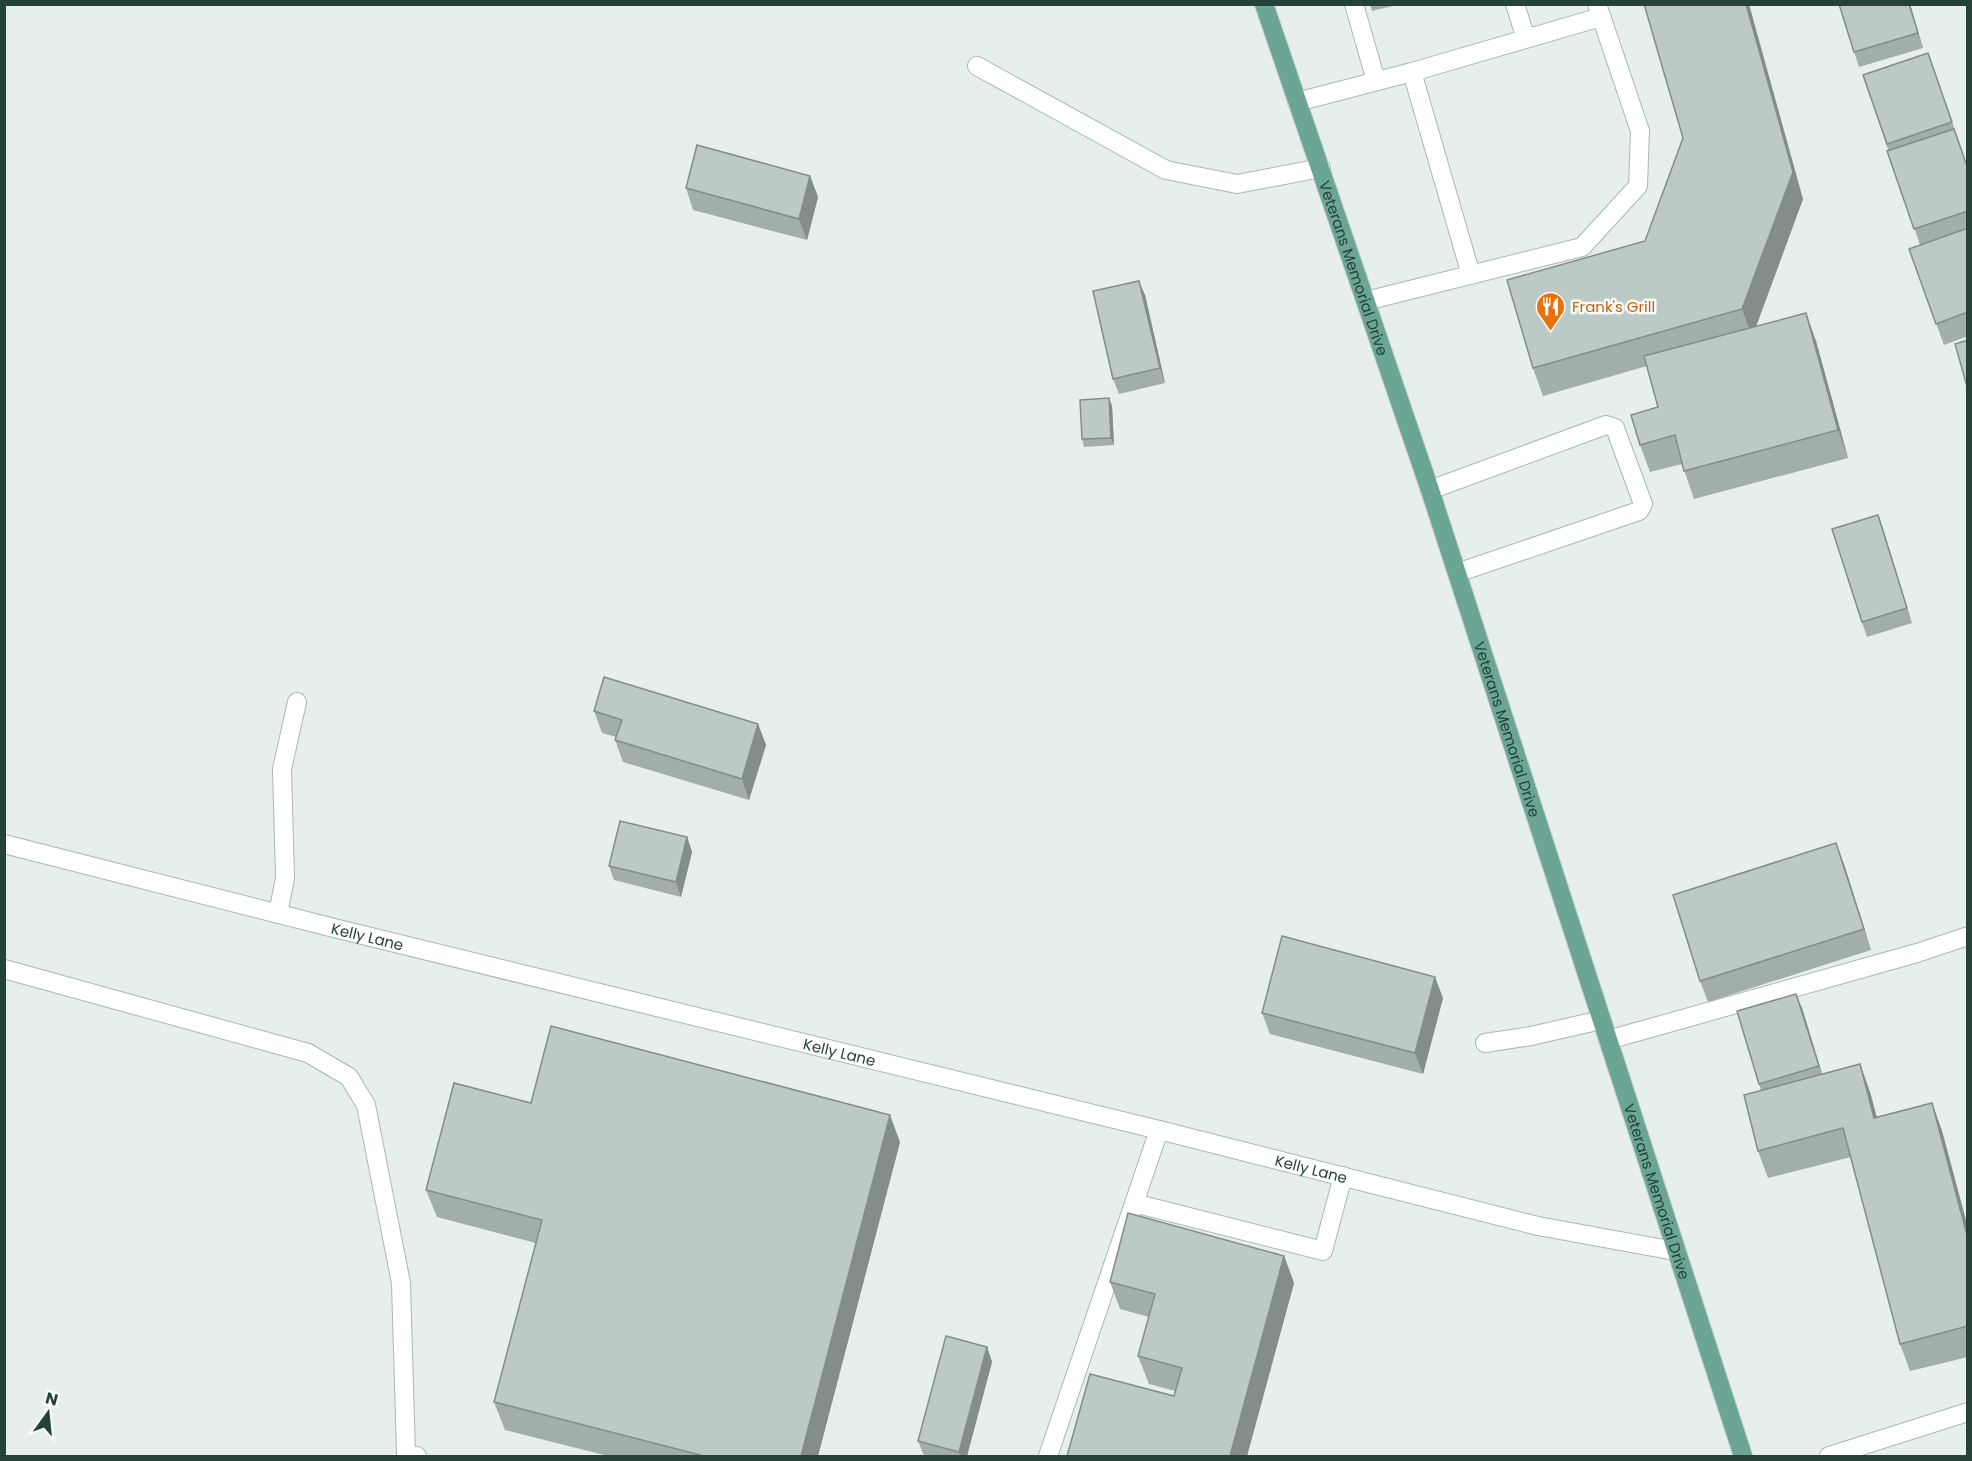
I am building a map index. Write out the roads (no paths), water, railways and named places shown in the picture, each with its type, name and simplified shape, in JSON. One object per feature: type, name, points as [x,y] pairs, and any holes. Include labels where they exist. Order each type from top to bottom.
[{"type":"main road","name":"Veterans Memorial Drive","points":[[1264,4],[1430,490],[1743,1456]]},
{"type":"street","points":[[1354,4],[1376,81]]},
{"type":"street","points":[[1515,4],[1526,39]]},
{"type":"street","points":[[1297,102],[1526,39],[1599,11],[1640,131],[1638,186],[1582,247],[1366,301]]},
{"type":"street","points":[[977,66],[1166,170],[1237,184],[1321,168]]},
{"type":"street","points":[[1412,72],[1471,275]]},
{"type":"street","points":[[1430,490],[1606,425],[1615,428],[1642,504],[1639,512],[1457,573]]},
{"type":"street","points":[[278,914],[285,878],[282,769],[297,702]]},
{"type":"street","name":"Kelly Lane","points":[[4,844],[1538,1226],[1675,1251]]},
{"type":"street","points":[[1608,1040],[1917,953],[1968,936]]},
{"type":"street","points":[[4,969],[308,1053],[349,1077],[366,1104],[401,1283],[408,1456]]},
{"type":"street","points":[[1485,1043],[1531,1036],[1601,1020]]},
{"type":"street","points":[[1048,1456],[1159,1130]]},
{"type":"street","points":[[1134,1203],[1323,1251],[1343,1176]]},
{"type":"street","points":[[1829,1456],[1968,1412]]},
{"type":"place","name":"Frank's Grill","points":[[1551,332]]}]
